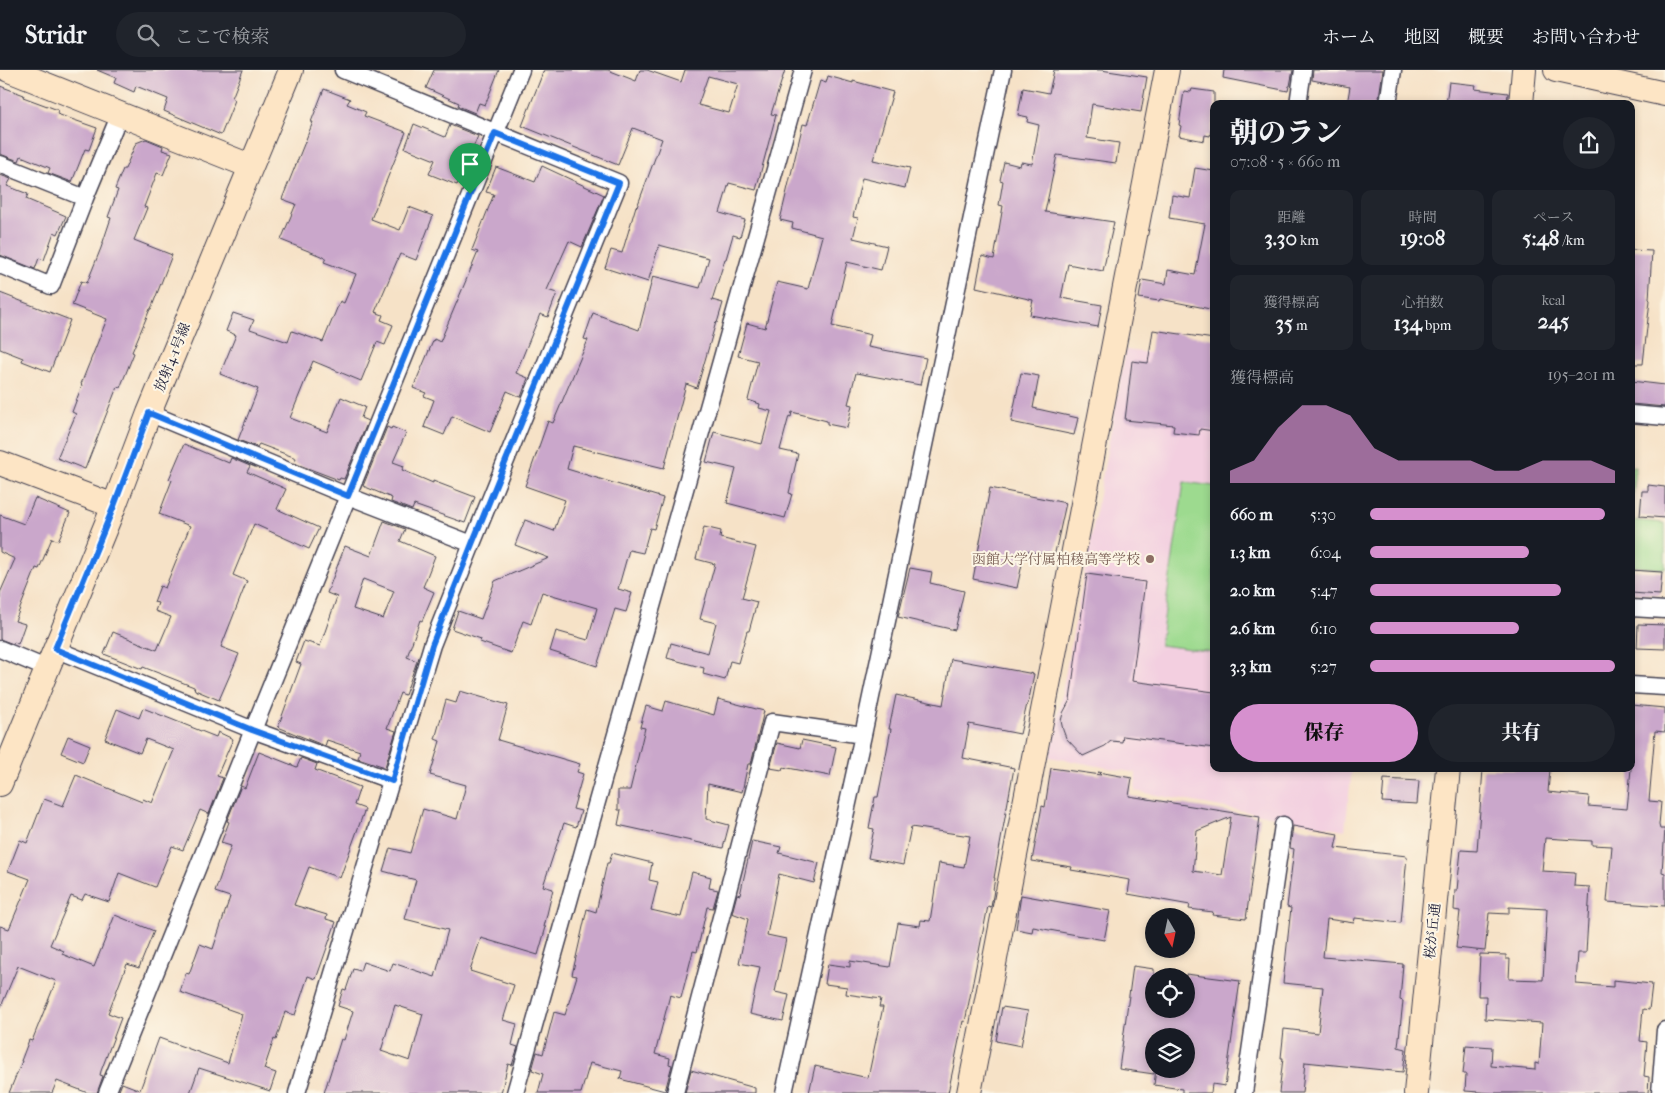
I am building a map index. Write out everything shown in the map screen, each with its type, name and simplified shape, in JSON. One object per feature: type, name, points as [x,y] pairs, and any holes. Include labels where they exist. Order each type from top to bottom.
[{"type":"street","points":[[9,70],[250,166]]},
{"type":"street","name":"放射4-1号線","points":[[0,784],[114,506],[149,413],[291,70]]},
{"type":"street","points":[[297,1093],[432,645],[619,183],[344,70]]},
{"type":"street","points":[[107,1093],[252,730],[521,70]]},
{"type":"street","points":[[515,1093],[803,70]]},
{"type":"street","points":[[784,1093],[863,734],[1003,70]]},
{"type":"street","points":[[969,1093],[1167,70]]},
{"type":"street","points":[[1299,100],[1303,70]]},
{"type":"street","points":[[1389,100],[1393,70]]},
{"type":"street","points":[[1520,100],[1524,70]]},
{"type":"street","points":[[1556,70],[1665,94]]},
{"type":"street","points":[[0,265],[51,286],[120,114]]},
{"type":"street","points":[[0,164],[85,198]]},
{"type":"street","points":[[149,413],[348,496],[472,544]]},
{"type":"street","points":[[1635,414],[1665,417]]},
{"type":"street","points":[[0,463],[114,506]]},
{"type":"street","points":[[1635,608],[1665,610]]},
{"type":"street","points":[[0,650],[52,659],[392,781]]},
{"type":"street","points":[[1635,685],[1665,687]]},
{"type":"street","points":[[675,1093],[772,722],[863,734]]},
{"type":"street","name":"桜が丘通","points":[[1416,1093],[1448,772]]},
{"type":"street","points":[[1244,1093],[1283,825]]},
{"type":"street","points":[[1660,1093],[1665,1030]]},
{"type":"shaded area","name":"函館大学付属柏稜高等学校","points":[[1126,350],[1210,360],[1210,772],[1352,772],[1345,830],[1135,791],[1136,773],[1050,757]]},
{"type":"green space","points":[[1184,482],[1210,485],[1210,651],[1160,645]]},
{"type":"green space","points":[[1635,520],[1665,523],[1665,569],[1635,566]]},
{"type":"building","points":[[97,70],[243,70],[232,98],[235,100],[221,135],[164,111],[168,99],[136,86],[134,92],[114,83],[116,78]]},
{"type":"building","points":[[434,70],[499,70],[485,105],[479,103],[475,113],[458,106],[459,103],[426,88]]},
{"type":"building","points":[[544,70],[608,70],[636,81],[640,70],[647,70],[681,82],[685,70],[785,70],[771,114],[776,115],[756,190],[729,183],[720,213],[745,220],[740,237],[733,235],[725,259],[712,300],[723,303],[697,388],[686,384],[664,468],[573,446],[567,469],[663,498],[654,529],[650,528],[643,553],[629,550],[618,589],[632,593],[626,612],[615,609],[597,666],[550,651],[556,631],[588,640],[597,608],[542,592],[531,624],[523,621],[511,653],[480,642],[481,639],[452,629],[458,611],[481,619],[495,581],[549,558],[515,545],[525,520],[554,531],[565,500],[525,486],[548,421],[553,423],[588,340],[584,339],[593,313],[639,330],[653,276],[700,288],[709,258],[659,245],[648,282],[605,268],[611,250],[622,253],[636,206],[662,139],[633,128],[618,165],[522,126]],"holes":[[[708,76],[738,84],[729,113],[698,105]]]},
{"type":"building","points":[[1054,70],[1101,70],[1147,77],[1141,112],[1092,104],[1087,138],[1119,143],[1116,163],[1057,155],[1045,212],[1114,222],[1103,271],[1068,264],[1061,298],[1102,305],[1098,327],[1030,315],[1033,300],[976,287],[982,256],[994,259],[1003,206],[999,205],[1003,181],[1000,180],[1004,162],[1020,166],[1021,162],[1032,164],[1039,125],[1027,122],[1028,117],[1018,115],[1023,88],[1049,93]]},
{"type":"building","points":[[1224,70],[1293,70],[1288,91],[1223,78]]},
{"type":"building","points":[[1313,70],[1383,70],[1379,100],[1348,100],[1350,87],[1312,80]]},
{"type":"building","points":[[828,76],[893,92],[873,160],[910,168],[905,188],[862,178],[853,217],[858,218],[853,238],[887,246],[881,270],[847,262],[832,326],[871,335],[868,347],[926,358],[920,385],[856,373],[848,404],[852,405],[847,428],[827,424],[827,421],[792,412],[791,417],[789,416],[780,450],[798,454],[789,493],[792,494],[785,518],[727,503],[736,469],[706,462],[714,432],[762,444],[771,411],[759,408],[760,404],[748,400],[758,361],[738,356],[747,323],[765,328],[777,282],[808,289],[822,236],[792,228],[793,223],[780,220],[803,124],[807,125],[820,81],[826,83]]},
{"type":"building","points":[[1449,82],[1476,85],[1475,89],[1508,93],[1507,100],[1447,100]]},
{"type":"building","points":[[0,86],[58,110],[57,114],[97,128],[89,150],[85,149],[72,182],[48,173],[50,168],[21,156],[19,161],[0,154]]},
{"type":"building","points":[[324,89],[350,99],[347,104],[366,112],[364,116],[406,132],[371,219],[400,230],[409,207],[433,216],[416,260],[400,254],[375,312],[383,315],[381,320],[393,325],[385,345],[377,342],[361,381],[313,361],[290,418],[327,432],[341,397],[365,407],[361,418],[368,421],[344,479],[340,478],[339,480],[294,463],[296,458],[259,444],[257,447],[238,440],[258,389],[220,374],[236,335],[226,331],[233,313],[254,320],[250,329],[288,342],[292,331],[323,342],[340,301],[344,303],[356,274],[324,262],[326,258],[281,240],[296,204],[282,199]]},
{"type":"building","points":[[1192,89],[1214,92],[1214,100],[1210,100],[1210,136],[1205,135],[1204,141],[1179,136],[1184,91],[1191,92]]},
{"type":"building","points":[[414,124],[445,137],[450,125],[478,136],[457,185],[429,174],[435,160],[405,148]]},
{"type":"building","points":[[146,139],[163,146],[162,150],[172,153],[163,175],[157,173],[144,207],[147,208],[134,240],[172,255],[132,352],[134,353],[120,388],[117,387],[85,469],[57,458],[76,414],[72,412],[81,384],[107,319],[72,305],[81,281],[87,283],[101,248],[111,218],[108,217],[118,190],[115,189],[123,169],[125,169],[136,143]]},
{"type":"building","points":[[542,166],[604,195],[582,247],[569,241],[547,290],[557,293],[548,317],[540,314],[516,373],[528,378],[521,397],[507,391],[490,432],[452,416],[444,435],[424,427],[434,400],[424,396],[426,393],[413,388],[434,339],[440,342],[478,252],[472,250],[494,194],[486,192],[496,167],[535,182]]},
{"type":"building","points":[[1195,168],[1210,170],[1210,309],[1160,299],[1159,301],[1139,298],[1142,280],[1166,284],[1168,270],[1195,275],[1205,224],[1169,218],[1172,195],[1190,198]]},
{"type":"building","points":[[0,175],[11,179],[7,186],[28,194],[26,199],[66,216],[58,234],[54,232],[44,260],[39,258],[35,269],[0,255]]},
{"type":"building","points":[[1635,250],[1652,251],[1650,300],[1643,364],[1635,364]]},
{"type":"building","points":[[0,293],[70,320],[50,372],[22,361],[23,358],[0,349]]},
{"type":"building","points":[[1153,330],[1210,338],[1210,430],[1200,429],[1199,435],[1173,432],[1174,425],[1125,420],[1132,361],[1148,363]]},
{"type":"building","points":[[1021,373],[1039,376],[1033,408],[1078,418],[1074,435],[1011,422]]},
{"type":"building","points":[[1635,381],[1665,385],[1665,407],[1635,404]]},
{"type":"building","points":[[387,427],[391,429],[392,427],[406,433],[393,462],[404,466],[402,470],[475,497],[465,523],[414,505],[412,510],[391,502],[392,498],[363,486]]},
{"type":"building","points":[[184,444],[229,463],[231,458],[250,466],[247,472],[286,489],[277,509],[319,528],[309,549],[254,524],[233,575],[247,581],[221,647],[239,654],[219,700],[195,690],[194,687],[104,654],[113,632],[157,650],[171,617],[155,611],[158,603],[154,602],[160,586],[165,588],[190,526],[159,514],[172,480],[169,479]]},
{"type":"building","points":[[1648,485],[1665,487],[1665,518],[1640,516],[1642,491],[1648,491]]},
{"type":"building","points":[[990,488],[1066,503],[1054,557],[1025,550],[1017,588],[973,579]]},
{"type":"building","points":[[35,498],[70,513],[58,541],[52,538],[39,569],[36,568],[15,621],[25,624],[18,644],[14,642],[13,644],[0,639],[0,593],[15,559],[0,552],[0,515],[24,524]]},
{"type":"building","points":[[384,521],[405,529],[400,541],[435,556],[423,587],[434,592],[422,621],[420,620],[407,657],[417,661],[405,695],[400,693],[387,728],[396,731],[385,767],[358,758],[360,751],[327,740],[325,746],[278,727],[301,664],[296,662],[304,641],[320,646],[337,597],[327,593],[345,546],[371,556]],"holes":[[[363,579],[394,591],[383,619],[353,609]]]},
{"type":"building","points":[[704,527],[721,531],[720,538],[756,547],[742,598],[757,602],[738,663],[730,661],[725,680],[703,674],[704,668],[667,658],[671,643],[708,653],[716,623],[700,619],[715,564],[696,559]]},
{"type":"building","points":[[910,568],[932,572],[930,583],[964,591],[955,630],[898,617]]},
{"type":"building","points":[[1635,570],[1662,572],[1660,595],[1635,593]]},
{"type":"building","points":[[1087,574],[1145,582],[1132,681],[1210,691],[1210,747],[1123,736],[1122,742],[1111,741],[1105,746],[1083,756],[1066,738],[1063,730],[1061,721],[1070,700]]},
{"type":"building","points":[[1638,624],[1665,625],[1665,649],[1637,648]]},
{"type":"building","points":[[951,659],[1034,674],[1020,734],[969,724],[963,758],[1014,768],[994,878],[991,907],[988,906],[965,1022],[963,1021],[948,1093],[809,1093],[815,1066],[868,1078],[883,1007],[879,1007],[881,999],[846,994],[847,987],[825,984],[828,964],[850,967],[850,961],[890,967],[898,923],[920,926],[921,920],[930,921],[939,863],[964,867],[970,836],[911,827],[903,865],[868,858],[874,829],[869,828],[875,797],[878,797],[896,695],[943,705]]},
{"type":"building","points":[[460,691],[508,705],[498,740],[580,764],[577,772],[583,774],[573,809],[581,811],[576,827],[564,823],[543,886],[553,889],[544,927],[546,927],[538,955],[481,938],[470,971],[514,985],[503,1020],[517,1024],[512,1045],[518,1047],[512,1065],[508,1064],[501,1093],[324,1093],[341,1039],[344,1040],[353,1011],[338,1006],[343,989],[346,990],[353,969],[360,971],[363,962],[390,971],[393,963],[435,977],[448,930],[405,919],[416,880],[383,871],[390,848],[410,853],[423,809],[457,819],[466,785],[430,775],[440,741],[435,739],[446,700],[456,703]],"holes":[[[395,1005],[423,1014],[410,1061],[381,1051]]]},
{"type":"building","points":[[718,699],[764,711],[751,764],[748,764],[742,792],[708,784],[706,819],[729,825],[723,848],[618,825],[621,810],[618,810],[618,790],[630,790],[645,728],[640,727],[646,706],[663,711],[666,701],[714,715]]},
{"type":"building","points":[[1635,705],[1665,708],[1665,732],[1655,731],[1649,801],[1661,802],[1659,825],[1660,829],[1665,829],[1662,872],[1665,873],[1665,906],[1607,902],[1612,846],[1592,845],[1592,841],[1545,838],[1542,871],[1575,873],[1574,886],[1590,887],[1586,953],[1578,953],[1576,984],[1613,987],[1613,980],[1652,984],[1649,1010],[1643,1009],[1640,1041],[1647,1042],[1644,1076],[1649,1077],[1648,1093],[1493,1093],[1465,1091],[1466,1074],[1463,1074],[1466,1045],[1492,1047],[1491,1066],[1535,1070],[1535,1063],[1539,1064],[1542,1023],[1485,1019],[1486,996],[1478,996],[1480,954],[1506,955],[1506,959],[1510,959],[1509,979],[1543,980],[1547,909],[1509,907],[1509,914],[1489,913],[1485,951],[1456,948],[1460,911],[1454,910],[1455,890],[1457,890],[1461,850],[1477,851],[1483,772],[1550,772],[1548,792],[1589,796],[1588,806],[1627,809],[1631,772],[1635,772]]},
{"type":"building","points":[[143,708],[216,737],[218,732],[233,739],[217,776],[223,778],[209,814],[200,810],[183,850],[172,846],[155,887],[119,873],[109,902],[85,894],[82,900],[71,896],[50,945],[64,951],[62,954],[94,967],[115,915],[154,931],[139,968],[127,964],[108,1013],[121,1018],[101,1071],[100,1075],[103,1076],[97,1093],[88,1093],[57,1081],[52,1093],[9,1093],[29,1040],[32,1041],[56,981],[18,966],[0,1009],[0,926],[9,929],[30,879],[8,871],[20,840],[27,843],[44,799],[63,806],[76,775],[142,802],[143,799],[152,803],[174,750],[146,739],[140,753],[105,739],[117,709],[139,718]]},
{"type":"building","points":[[68,736],[90,745],[83,762],[61,753]]},
{"type":"building","points":[[802,740],[836,747],[830,776],[783,767],[782,770],[770,768],[777,743],[800,748]]},
{"type":"building","points":[[259,752],[297,767],[301,758],[317,764],[315,770],[360,787],[354,805],[365,809],[340,878],[309,867],[294,905],[327,915],[326,919],[336,922],[316,979],[308,976],[295,1015],[285,1012],[276,1040],[274,1039],[264,1069],[276,1073],[270,1091],[199,1068],[190,1093],[118,1093],[122,1083],[140,1090],[159,1038],[228,1063],[242,1014],[180,992],[186,973],[189,974],[200,944],[213,949],[230,897],[215,892],[231,846],[221,843],[229,822],[227,821],[241,786],[245,788]]},
{"type":"building","points":[[1051,768],[1101,775],[1098,772],[1132,778],[1129,796],[1260,817],[1246,919],[1212,915],[1213,912],[1189,908],[1190,905],[1128,894],[1130,880],[1071,870],[1072,867],[1032,861],[1042,806],[1045,807]],"holes":[[[1231,817],[1222,875],[1193,871],[1197,831]]]},
{"type":"building","points":[[1384,779],[1419,781],[1417,804],[1382,802]]},
{"type":"building","points":[[1293,826],[1338,834],[1335,848],[1407,856],[1401,923],[1355,918],[1354,923],[1327,919],[1323,957],[1403,964],[1400,1000],[1403,1001],[1398,1047],[1406,1049],[1403,1072],[1305,1062],[1302,1093],[1279,1093],[1284,1029],[1318,1033],[1323,987],[1283,983],[1291,908],[1287,907],[1294,849],[1290,848]]},
{"type":"building","points":[[752,841],[781,847],[779,853],[819,863],[814,883],[779,874],[767,935],[786,939],[775,992],[789,995],[783,1021],[750,1014],[760,967],[739,963],[748,919],[732,913],[737,894],[740,895]]},
{"type":"building","points":[[612,853],[652,863],[649,880],[658,882],[651,910],[681,917],[692,872],[711,877],[709,888],[718,890],[713,908],[707,907],[697,952],[693,951],[681,998],[670,995],[655,1054],[670,1058],[669,1064],[672,1065],[665,1091],[620,1079],[622,1071],[590,1063],[581,1093],[538,1093],[543,1074],[532,1070],[537,1052],[543,1054],[554,1012],[565,1015],[577,976],[572,975],[587,909],[596,912],[607,863],[609,863]]},
{"type":"building","points":[[1021,895],[1110,911],[1104,940],[1033,927],[1032,932],[1016,929]]},
{"type":"building","points":[[1133,966],[1147,968],[1145,968],[1145,1018],[1195,1018],[1195,975],[1240,981],[1225,1086],[1212,1084],[1211,1093],[1182,1093],[1182,1089],[1154,1085],[1155,1078],[1195,1078],[1195,1028],[1145,1028],[1145,1073],[1119,1069]]},
{"type":"building","points":[[1002,1007],[1028,1011],[1021,1046],[996,1041]]},
{"type":"building","points":[[691,1070],[755,1088],[755,1093],[685,1093]]},
{"type":"place","name":"函館大学付属柏稜高等学校","points":[[1150,559]]},
{"type":"route","points":[[495,133],[619,183],[432,645],[392,781],[252,730],[55,649],[114,506],[149,413],[348,496],[470,194],[495,133]]}]
